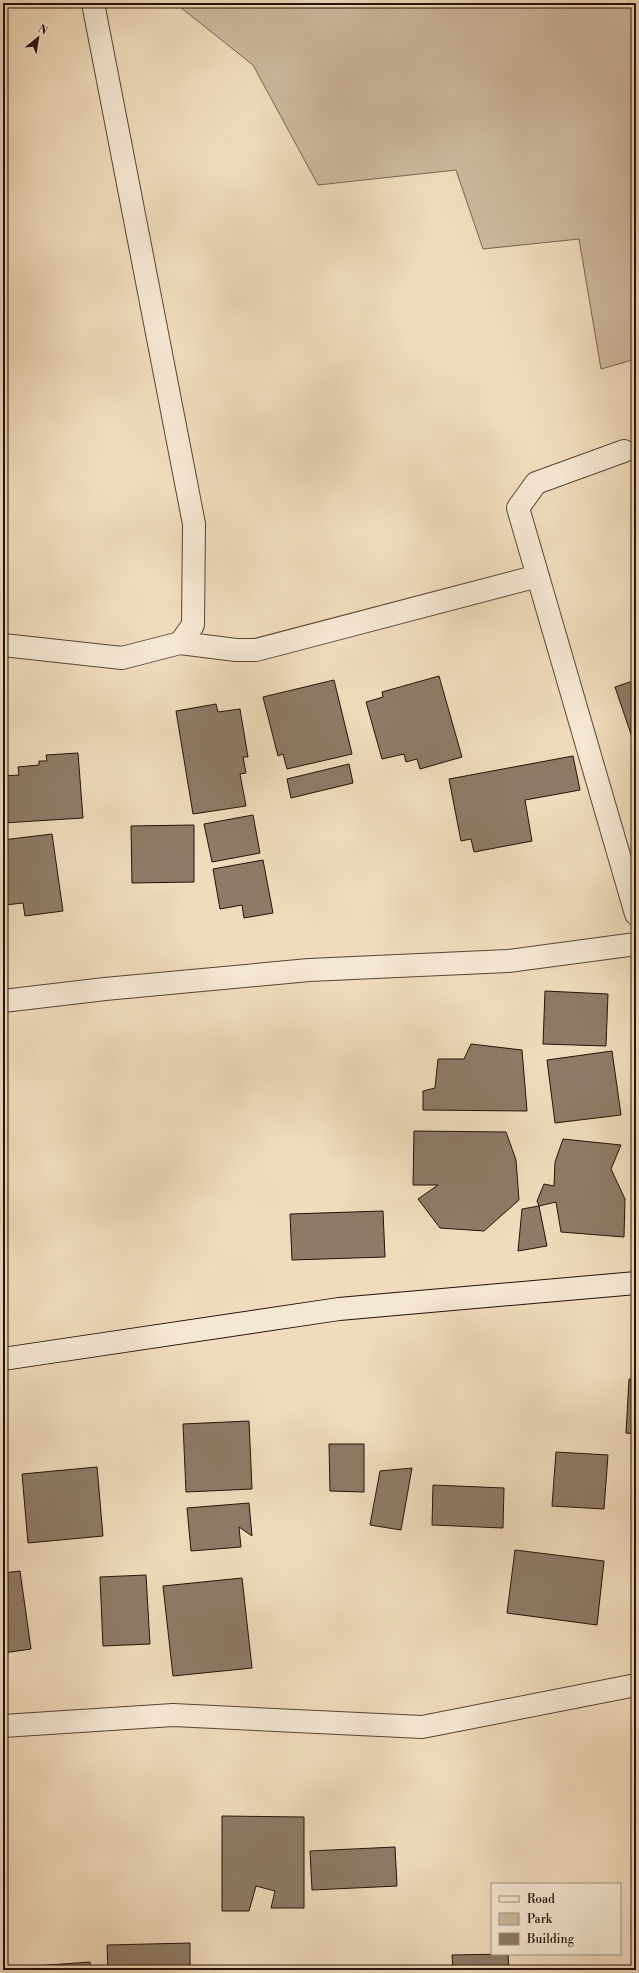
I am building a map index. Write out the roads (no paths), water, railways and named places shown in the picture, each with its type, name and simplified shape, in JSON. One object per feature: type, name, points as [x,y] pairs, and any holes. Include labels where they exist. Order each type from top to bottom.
[{"type":"street","points":[[93,3],[194,524],[193,625],[180,643]]},
{"type":"street","points":[[624,450],[536,483],[518,508],[636,914]]},
{"type":"street","points":[[3,645],[122,658],[180,643],[236,650],[256,650],[538,576]]},
{"type":"street","points":[[3,1001],[105,989],[309,970],[508,961],[636,944]]},
{"type":"street","points":[[3,1358],[339,1309],[636,1283]]},
{"type":"street","points":[[3,1726],[173,1714],[422,1727],[636,1685]]}]
